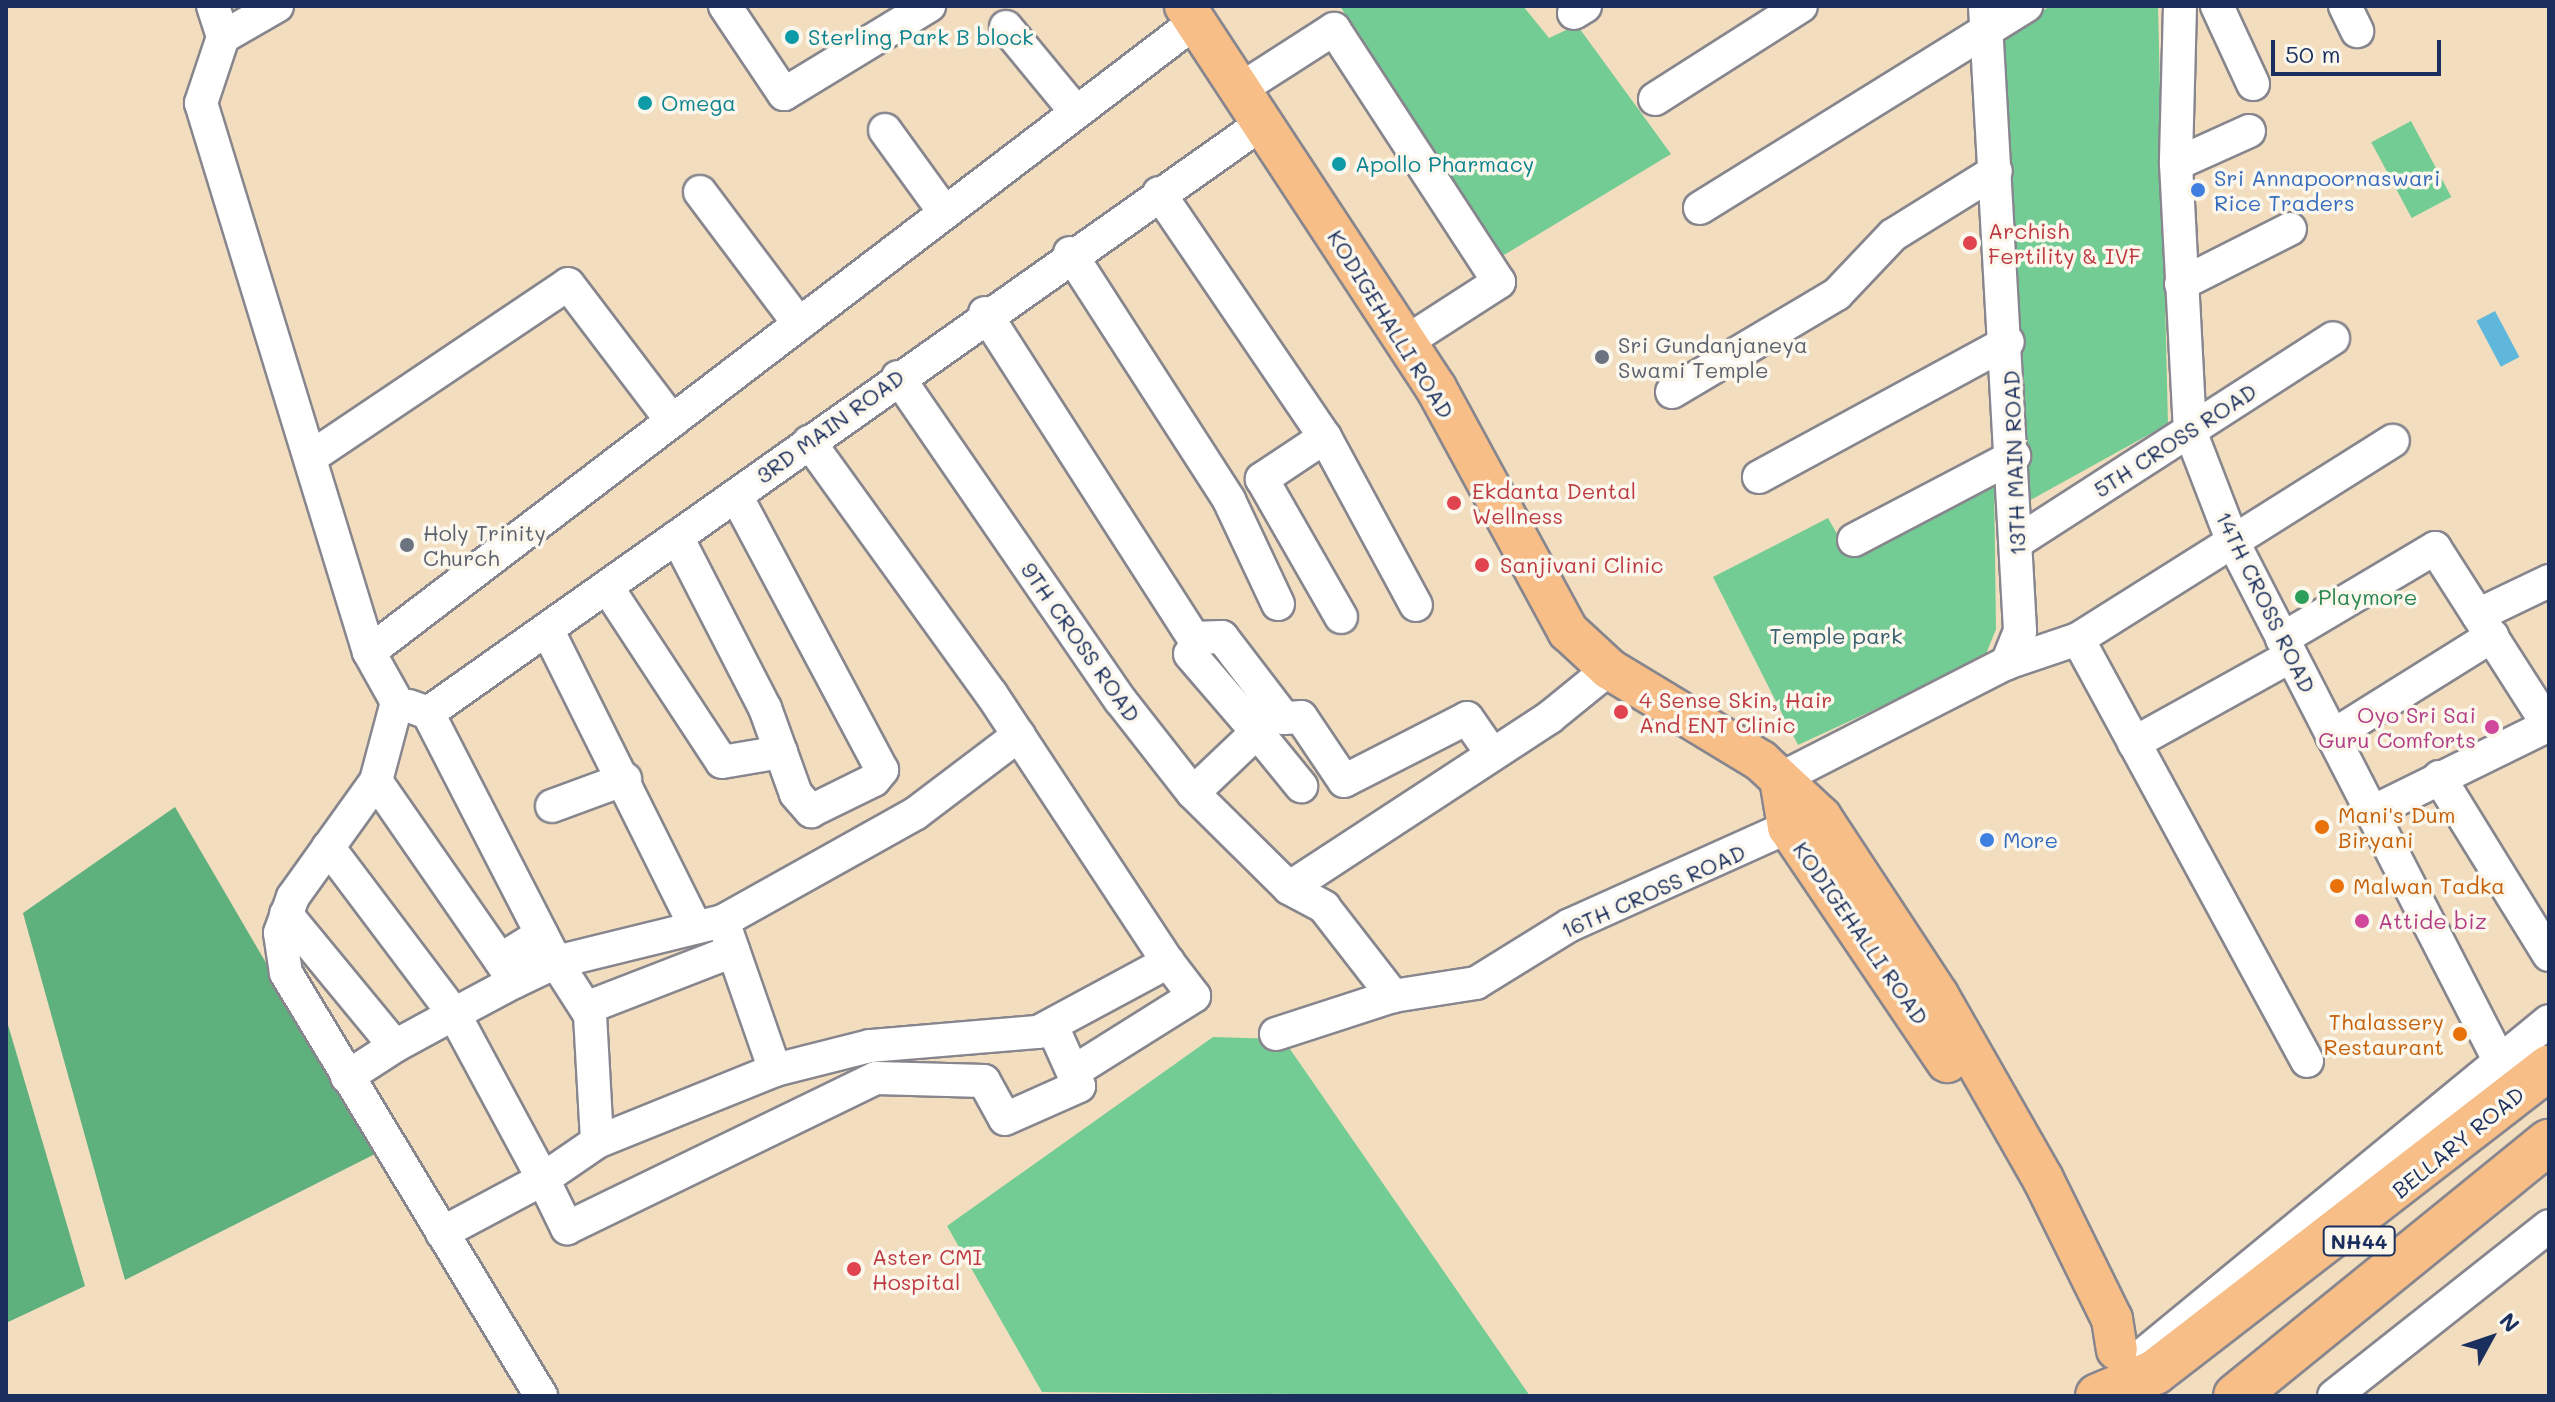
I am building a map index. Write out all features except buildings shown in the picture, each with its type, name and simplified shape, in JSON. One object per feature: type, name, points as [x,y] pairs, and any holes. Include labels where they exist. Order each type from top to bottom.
[{"type":"highway","name":"BELLARY ROAD","points":[[2132,1383],[2155,1372],[2549,1068]]},
{"type":"highway","name":"BELLARY ROAD","points":[[2132,1383],[2549,1085]]},
{"type":"highway","name":"NH44","points":[[2236,1396],[2549,1142]]},
{"type":"highway","points":[[2266,1396],[2549,1169]]},
{"type":"main road","name":"KODIGEHALLI ROAD","points":[[1190,14],[1406,342],[1547,601],[1609,669],[1780,779],[1788,827],[1926,1027],[2025,1193],[2091,1327],[2132,1383]]},
{"type":"main road","points":[[1780,779],[1821,817],[1938,995],[2043,1179],[2112,1319],[2132,1383]]},
{"type":"street","points":[[213,6],[223,37],[201,103],[314,455],[369,652],[397,702],[428,713],[549,948],[586,1008],[597,1142]]},
{"type":"street","points":[[223,37],[277,6]]},
{"type":"street","points":[[725,6],[784,94],[929,6]]},
{"type":"street","points":[[1655,99],[1801,6]]},
{"type":"street","points":[[1700,208],[1986,20],[2026,6]]},
{"type":"street","name":"14TH CROSS ROAD","points":[[2180,6],[2176,164],[2190,431],[2232,540],[2500,1062]]},
{"type":"street","points":[[2217,6],[2253,84]]},
{"type":"street","points":[[369,652],[1076,112],[1190,14]]},
{"type":"street","name":"13TH MAIN ROAD","points":[[1986,20],[2008,342],[2020,631],[2007,663]]},
{"type":"street","points":[[1006,27],[1076,112]]},
{"type":"street","points":[[1239,90],[1334,29],[1499,282],[1406,342]]},
{"type":"street","name":"3RD MAIN ROAD","points":[[428,713],[736,495],[985,313],[1261,124]]},
{"type":"street","points":[[885,130],[945,213]]},
{"type":"street","points":[[2176,164],[2249,131]]},
{"type":"street","points":[[1672,392],[1837,294],[1893,235],[1996,171]]},
{"type":"street","points":[[700,192],[799,324]]},
{"type":"street","points":[[1159,193],[1325,437],[1416,605]]},
{"type":"street","points":[[2181,284],[2290,229]]},
{"type":"street","points":[[1070,253],[1229,500],[1278,604]]},
{"type":"street","points":[[314,455],[568,284],[672,421]]},
{"type":"street","points":[[985,313],[1194,638],[1222,637],[1284,718],[1301,717],[1344,781],[1467,718],[1492,754]]},
{"type":"street","name":"5TH CROSS ROAD","points":[[2017,542],[2333,338]]},
{"type":"street","points":[[1759,477],[2008,342]]},
{"type":"street","name":"9TH CROSS ROAD","points":[[898,377],[1193,793],[1289,888]]},
{"type":"street","points":[[1229,500],[1325,437]]},
{"type":"street","points":[[1780,779],[2007,663],[2078,639],[2393,441]]},
{"type":"street","points":[[809,442],[1019,735],[1168,962],[1194,996],[1073,1072]]},
{"type":"street","points":[[1854,540],[2014,456]]},
{"type":"street","points":[[1262,479],[1341,617]]},
{"type":"street","points":[[677,537],[781,752],[786,775],[811,811],[882,770],[736,495]]},
{"type":"street","points":[[2134,743],[2287,647],[2435,548],[2549,725],[2372,812]]},
{"type":"street","points":[[2332,736],[2549,581]]},
{"type":"street","points":[[607,587],[722,762],[781,752]]},
{"type":"street","points":[[547,629],[625,779],[716,932],[775,1070]]},
{"type":"street","points":[[2078,639],[2307,1061]]},
{"type":"street","points":[[1190,654],[1301,786]]},
{"type":"street","points":[[1393,996],[1324,907],[1289,888],[1492,754],[1609,669]]},
{"type":"street","points":[[397,702],[376,781],[328,847],[286,914],[280,933],[286,973],[541,1396]]},
{"type":"street","points":[[1193,793],[1257,732]]},
{"type":"street","points":[[586,1008],[916,813],[1019,735]]},
{"type":"street","points":[[2439,777],[2549,955]]},
{"type":"street","points":[[552,806],[625,779]]},
{"type":"street","points":[[376,781],[507,971]]},
{"type":"street","name":"16TH CROSS ROAD","points":[[1276,1034],[1393,996],[1476,983],[1570,925],[1788,827]]},
{"type":"street","points":[[328,847],[454,1014],[567,1228],[876,1078],[984,1081],[1005,1119],[1079,1086],[1052,1026]]},
{"type":"street","points":[[286,914],[395,1046]]},
{"type":"street","points":[[347,1077],[454,1014],[507,971],[549,948],[716,932]]},
{"type":"street","points":[[442,1233],[543,1179],[597,1142],[775,1070],[870,1046],[1052,1026],[1168,962]]},
{"type":"street","points":[[2132,1383],[2140,1357],[2549,1021]]},
{"type":"street","points":[[2334,1396],[2548,1229]]},
{"type":"green space","points":[[1340,6],[1523,6],[1549,38],[1577,25],[1671,154],[1499,258]]},
{"type":"green space","points":[[2050,6],[2158,6],[2168,424],[2025,503],[1999,40]]},
{"type":"green space","points":[[2411,121],[2451,197],[2412,218],[2371,142]]},
{"type":"green space","name":"Temple park","points":[[1994,476],[1996,629],[1984,659],[1798,745],[1713,577],[1828,518],[1849,555]]},
{"type":"green space","points":[[175,807],[377,1153],[125,1280],[23,913]]},
{"type":"green space","points":[[6,1018],[85,1286],[6,1323]]},
{"type":"green space","points":[[1213,1037],[1283,1039],[1530,1396],[1042,1392],[947,1226]]},
{"type":"water","points":[[2495,311],[2519,357],[2501,367],[2476,321]]},
{"type":"place","name":"Sterling Park B block","points":[[792,37]]},
{"type":"place","name":"Omega","points":[[645,103]]},
{"type":"place","name":"Apollo Pharmacy","points":[[1339,164]]},
{"type":"place","name":"Sri Annapoornaswari Rice Traders","points":[[2198,190]]},
{"type":"place","name":"Archish Fertility & IVF","points":[[1970,243]]},
{"type":"place","name":"Sri Gundanjaneya Swami Temple","points":[[1602,357]]},
{"type":"place","name":"Ekdanta Dental Wellness","points":[[1454,503]]},
{"type":"place","name":"Holy Trinity Church","points":[[407,545]]},
{"type":"place","name":"Sanjivani Clinic","points":[[1482,565]]},
{"type":"place","name":"Playmore","points":[[2302,597]]},
{"type":"place","name":"4 Sense Skin, Hair And ENT Clinic","points":[[1621,712]]},
{"type":"place","name":"Oyo Sri Sai Guru Comforts","points":[[2492,727]]},
{"type":"place","name":"Mani's Dum Biryani","points":[[2322,827]]},
{"type":"place","name":"More","points":[[1987,840]]},
{"type":"place","name":"Malwan Tadka","points":[[2337,886]]},
{"type":"place","name":"Attide biz","points":[[2362,921]]},
{"type":"place","name":"Thalassery Restaurant","points":[[2460,1034]]},
{"type":"place","name":"Aster CMI Hospital","points":[[854,1269]]}]
